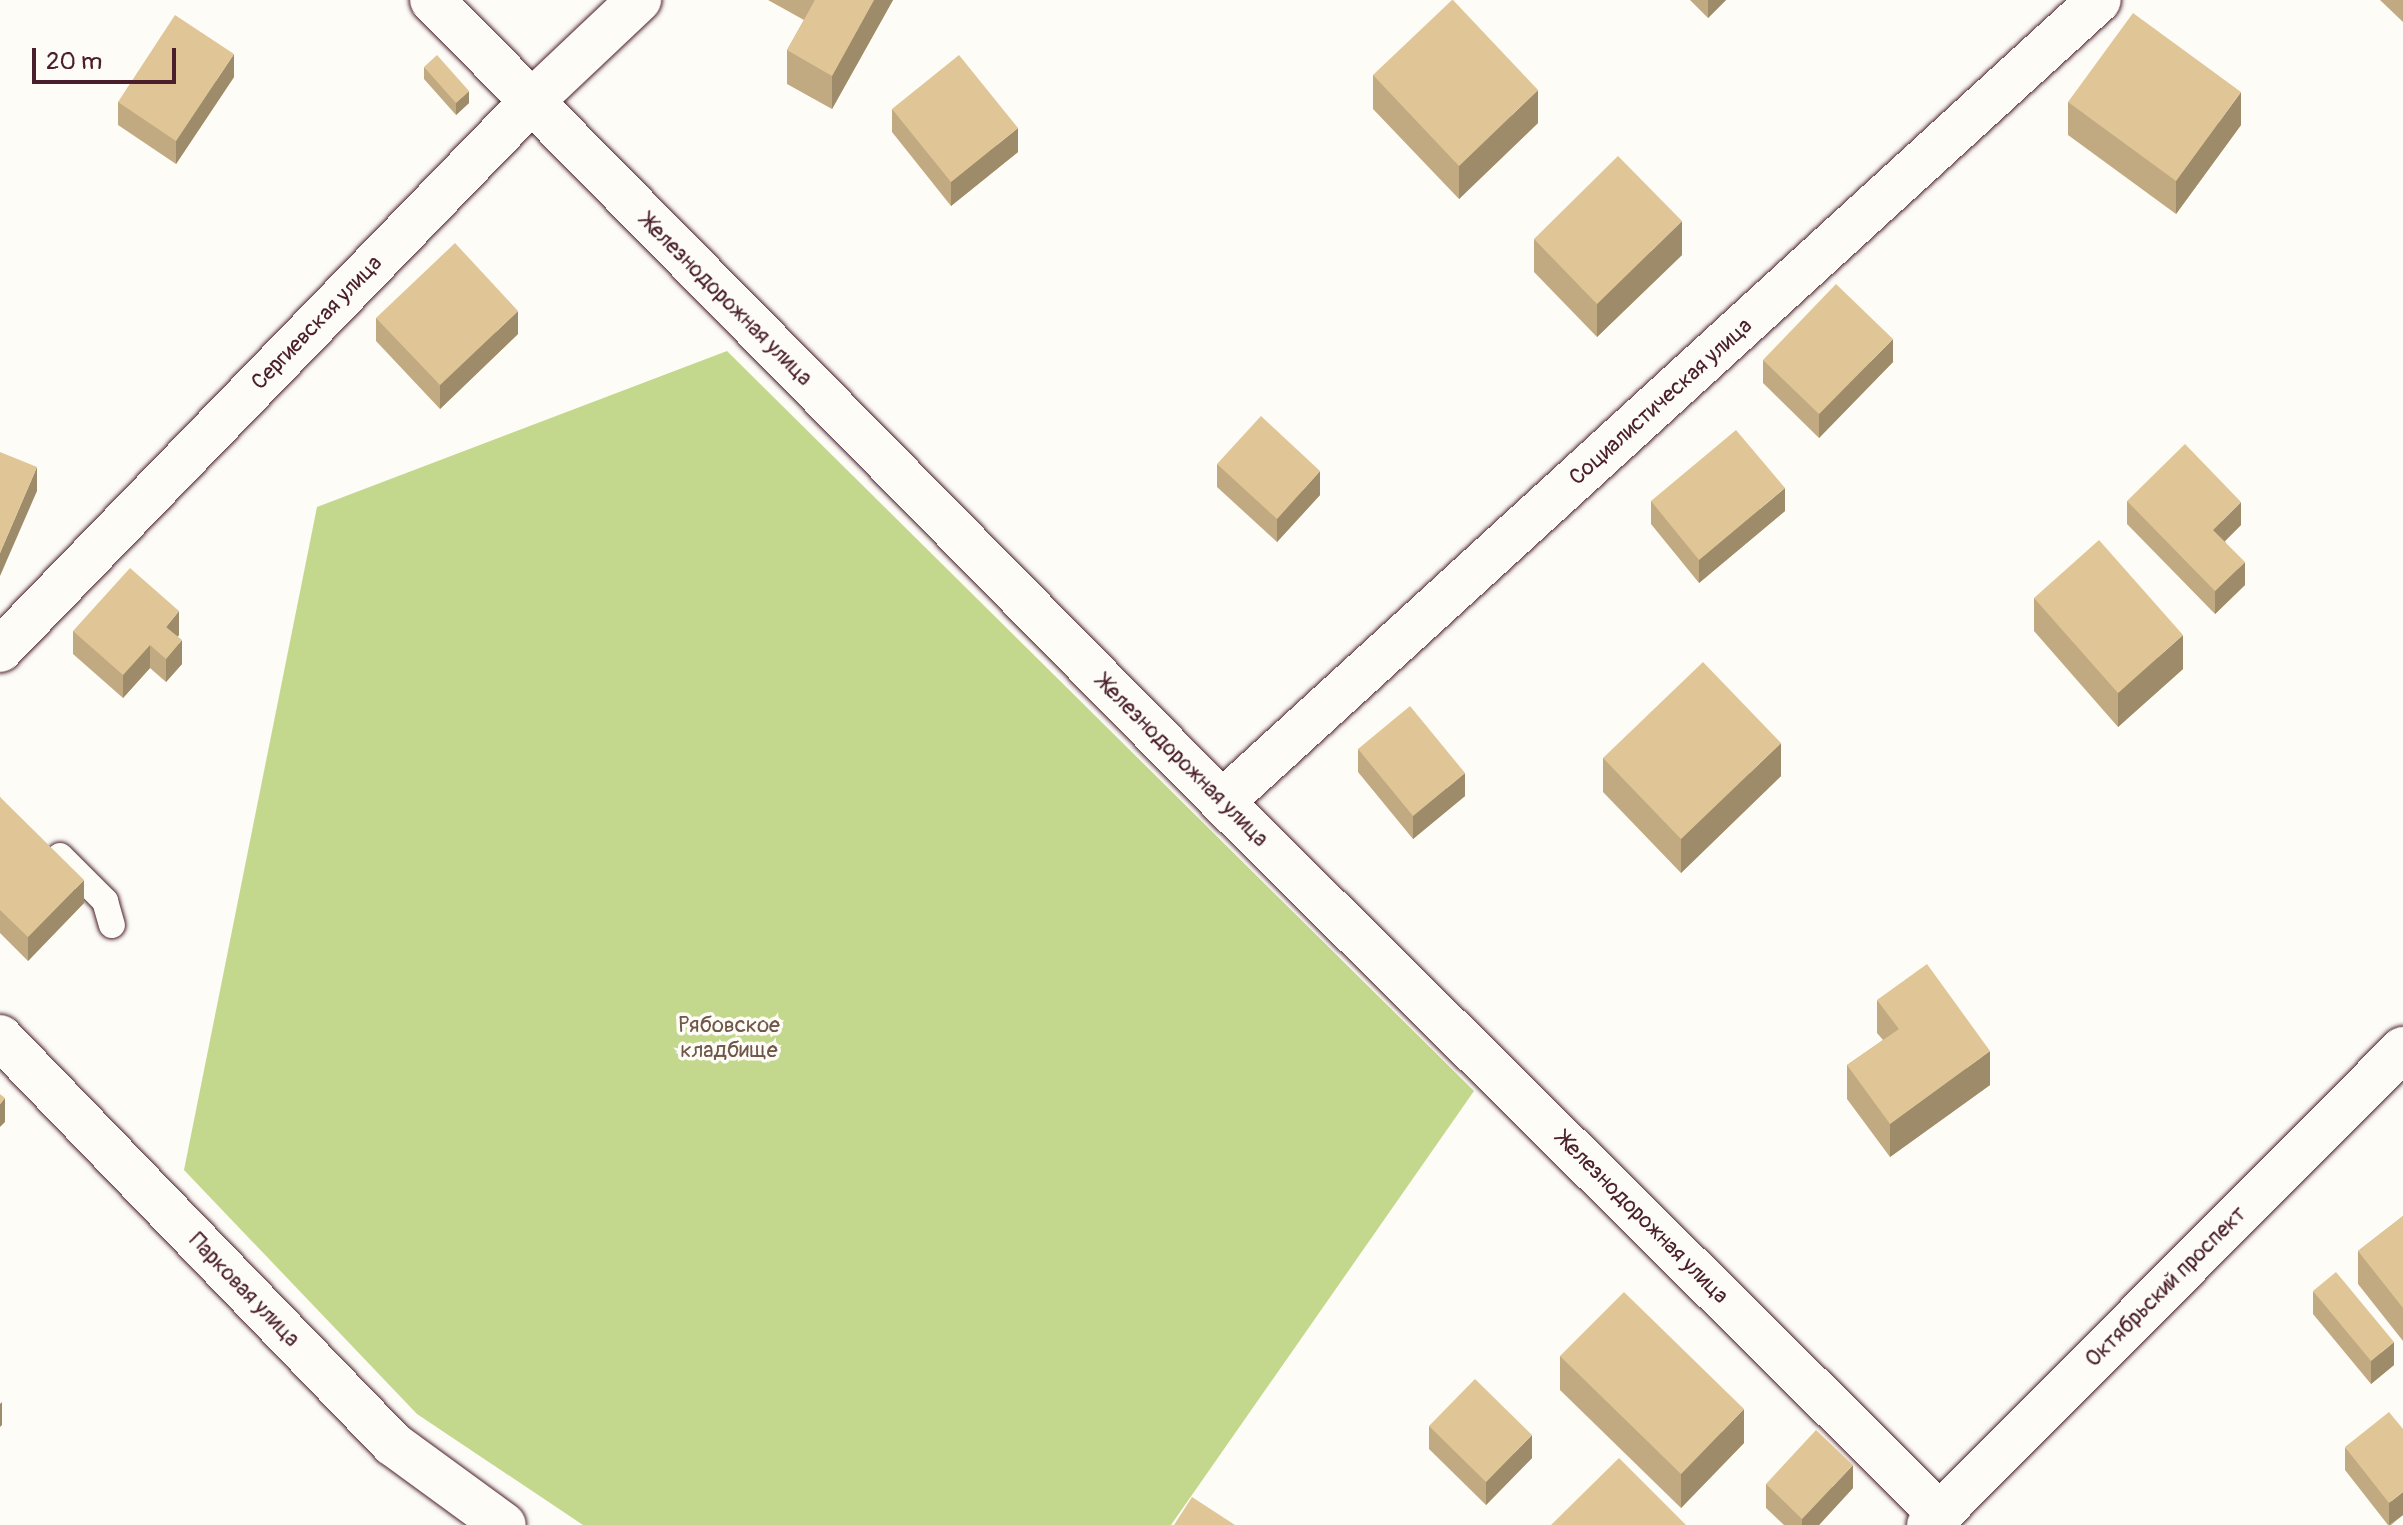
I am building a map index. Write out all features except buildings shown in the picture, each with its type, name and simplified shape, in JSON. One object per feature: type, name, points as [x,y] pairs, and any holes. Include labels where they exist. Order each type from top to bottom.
[{"type":"street","name":"Железнодорожная улица","points":[[432,0],[1222,802],[1935,1519]]},
{"type":"street","name":"Сергиевская улица","points":[[0,650],[531,102],[639,0]]},
{"type":"street","name":"Социалистическая улица","points":[[1222,802],[2099,0]]},
{"type":"street","name":"Парковая улица","points":[[0,1037],[393,1444],[504,1525]]},
{"type":"street","name":"Октябрьский проспект","points":[[1935,1519],[2403,1049]]},
{"type":"lane","points":[[42,839],[105,901],[112,925]]},
{"type":"green space","name":"Рябовское кладбище","points":[[727,351],[1474,1091],[1171,1525],[583,1525],[417,1414],[184,1170],[317,507]]}]
